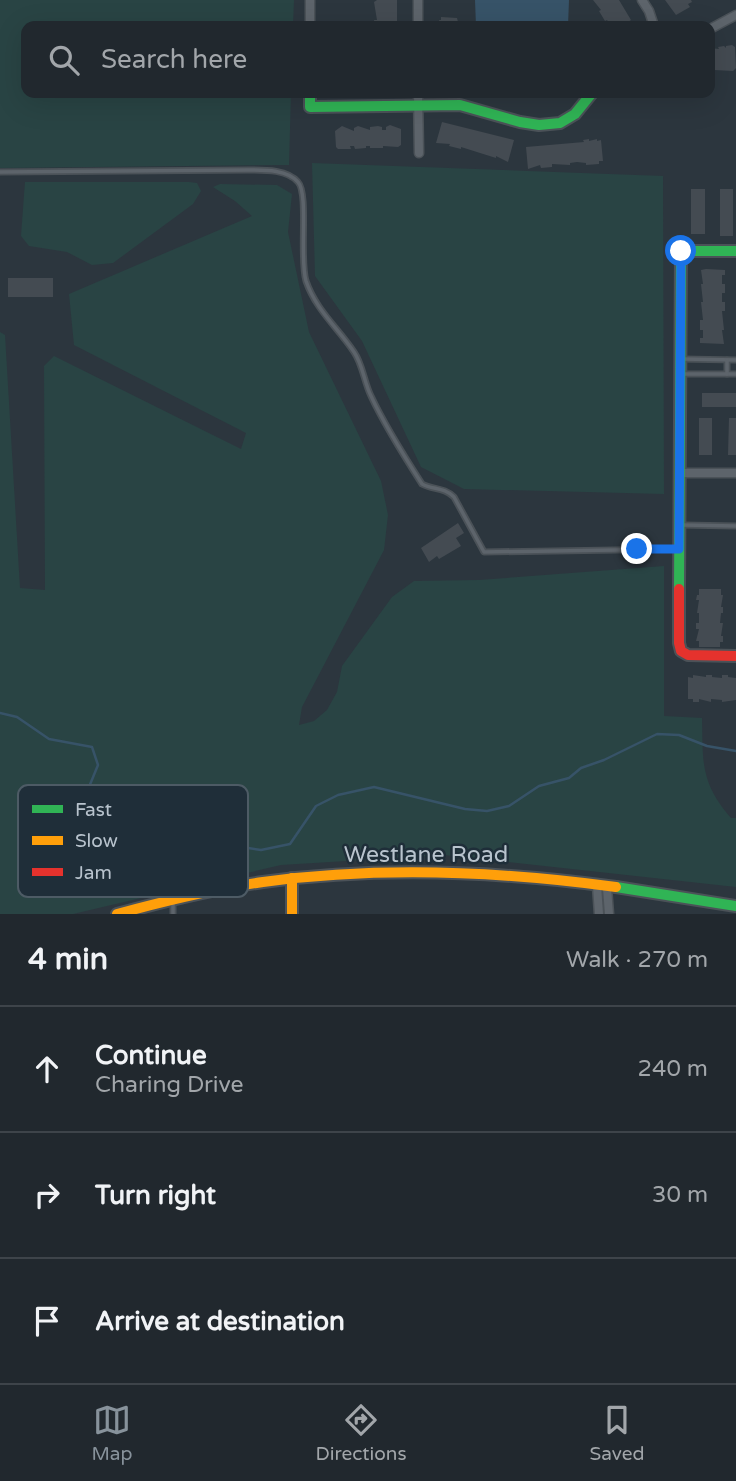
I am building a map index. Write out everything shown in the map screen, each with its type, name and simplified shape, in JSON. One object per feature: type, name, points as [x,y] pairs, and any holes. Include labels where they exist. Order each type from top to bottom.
[{"type":"street","points":[[310,0],[310,21]]},
{"type":"street","points":[[418,0],[418,21]]},
{"type":"street","points":[[642,0],[652,21]]},
{"type":"street","points":[[715,26],[736,15]]},
{"type":"street","points":[[310,98],[310,107],[460,105],[539,125],[560,123],[575,114],[588,98]]},
{"type":"street","points":[[418,98],[419,153]]},
{"type":"street","points":[[736,251],[681,251],[679,643],[682,652],[691,656],[736,656]]},
{"type":"street","points":[[680,473],[736,473]]},
{"type":"street","name":"Westlane Road","points":[[248,884],[292,878],[370,873],[473,873],[537,878],[736,906]]},
{"type":"street","points":[[292,878],[292,914]]},
{"type":"street","points":[[599,914],[602,887]]},
{"type":"street","points":[[602,887],[609,914]]},
{"type":"street","name":"Westlane Road","points":[[117,914],[187,897]]},
{"type":"lane","points":[[0,172],[248,170],[272,171],[292,177],[300,183],[304,194],[302,260],[308,286],[314,298],[326,318],[353,351],[362,369],[369,394],[422,484],[428,488],[447,490],[454,496],[484,552],[679,549]]},
{"type":"lane","points":[[680,359],[736,360]]},
{"type":"lane","points":[[727,359],[727,374]]},
{"type":"lane","points":[[680,374],[736,374]]},
{"type":"lane","points":[[680,525],[736,526]]},
{"type":"lane","points":[[173,900],[173,914]]},
{"type":"green space","points":[[0,0],[294,0],[293,21],[21,21],[21,98],[291,98],[289,165],[0,168]]},
{"type":"green space","points":[[312,163],[663,176],[664,494],[464,489],[421,467],[362,341],[315,276]]},
{"type":"green space","points":[[25,182],[189,182],[197,183],[201,191],[193,204],[113,263],[92,265],[67,252],[29,246],[21,236]]},
{"type":"green space","points":[[220,184],[277,185],[292,194],[288,232],[309,332],[381,481],[388,515],[384,550],[302,707],[299,725],[314,721],[327,710],[337,692],[342,666],[392,597],[414,581],[479,580],[664,566],[664,716],[702,718],[703,759],[708,782],[731,818],[736,818],[736,887],[444,855],[281,865],[248,873],[248,785],[18,785],[18,897],[145,897],[73,914],[0,914],[0,332],[5,335],[20,588],[45,590],[44,366],[54,356],[241,449],[246,433],[74,345],[69,294],[252,216],[213,187]]},
{"type":"water","points":[[475,0],[569,0],[568,21],[476,21]]},
{"type":"building","points":[[397,0],[397,21],[374,21],[377,20],[374,2]]},
{"type":"building","points":[[593,0],[619,0],[631,20],[605,21],[599,11],[601,10]]},
{"type":"building","points":[[665,0],[692,2],[688,4],[690,7],[676,15]]},
{"type":"building","points":[[441,17],[457,18],[458,21],[439,20]]},
{"type":"building","points":[[735,47],[736,68],[733,71],[715,70],[715,49]]},
{"type":"building","points":[[442,122],[514,140],[508,162],[496,156],[436,143]]},
{"type":"building","points":[[390,125],[401,129],[401,145],[398,147],[336,147],[335,131],[342,126],[354,131],[358,126],[370,130],[370,127],[378,126],[386,130]]},
{"type":"building","points":[[583,140],[601,140],[603,161],[599,161],[599,164],[586,165],[577,162],[570,165],[552,164],[552,167],[541,168],[540,165],[528,169],[526,147],[584,142]]},
{"type":"building","points":[[691,189],[705,189],[705,234],[691,234]]},
{"type":"building","points":[[720,189],[733,189],[733,236],[720,236]]},
{"type":"building","points":[[701,270],[725,270],[725,275],[722,275],[722,284],[725,284],[725,293],[722,293],[722,302],[725,302],[725,311],[722,311],[724,344],[700,343],[700,338],[703,338],[703,330],[700,330],[700,320],[703,320]]},
{"type":"building","points":[[8,278],[53,278],[53,297],[8,297]]},
{"type":"building","points":[[702,393],[736,393],[736,407],[702,407]]},
{"type":"building","points":[[699,418],[712,418],[712,455],[699,455]]},
{"type":"building","points":[[729,418],[736,418],[736,455],[728,455]]},
{"type":"building","points":[[458,523],[464,533],[456,538],[461,546],[429,562],[421,548]]},
{"type":"building","points":[[699,589],[721,589],[723,613],[720,623],[723,623],[723,642],[720,642],[720,647],[699,647],[699,641],[696,641],[699,629],[696,629],[696,623],[699,623],[699,600],[696,600]]},
{"type":"building","points":[[693,675],[722,678],[722,675],[728,675],[736,678],[736,700],[722,702],[711,699],[711,702],[699,699],[699,702],[693,702],[693,699],[688,699],[688,677],[693,678]]},
{"type":"waterway","points":[[0,713],[17,717],[49,739],[92,747],[98,765],[90,785]]},
{"type":"waterway","points":[[248,848],[261,850],[290,844],[316,806],[338,795],[374,787],[465,809],[487,811],[509,806],[539,786],[569,778],[581,768],[657,734],[679,735],[707,746],[736,751]]},
{"type":"traffic: fast","points":[[310,98],[310,107],[460,105],[539,125],[560,123],[575,114],[588,98]]},
{"type":"traffic: fast","points":[[679,589],[681,251],[736,251]]},
{"type":"traffic: fast","points":[[616,887],[736,906]]},
{"type":"traffic: slow","points":[[248,884],[351,874],[440,872],[528,877],[616,887]]},
{"type":"traffic: slow","points":[[292,878],[292,914]]},
{"type":"traffic: slow","points":[[117,914],[186,897]]},
{"type":"traffic: jam","points":[[679,589],[681,651],[688,655],[736,656]]},
{"type":"route","points":[[637,549],[679,549],[681,251]]}]
